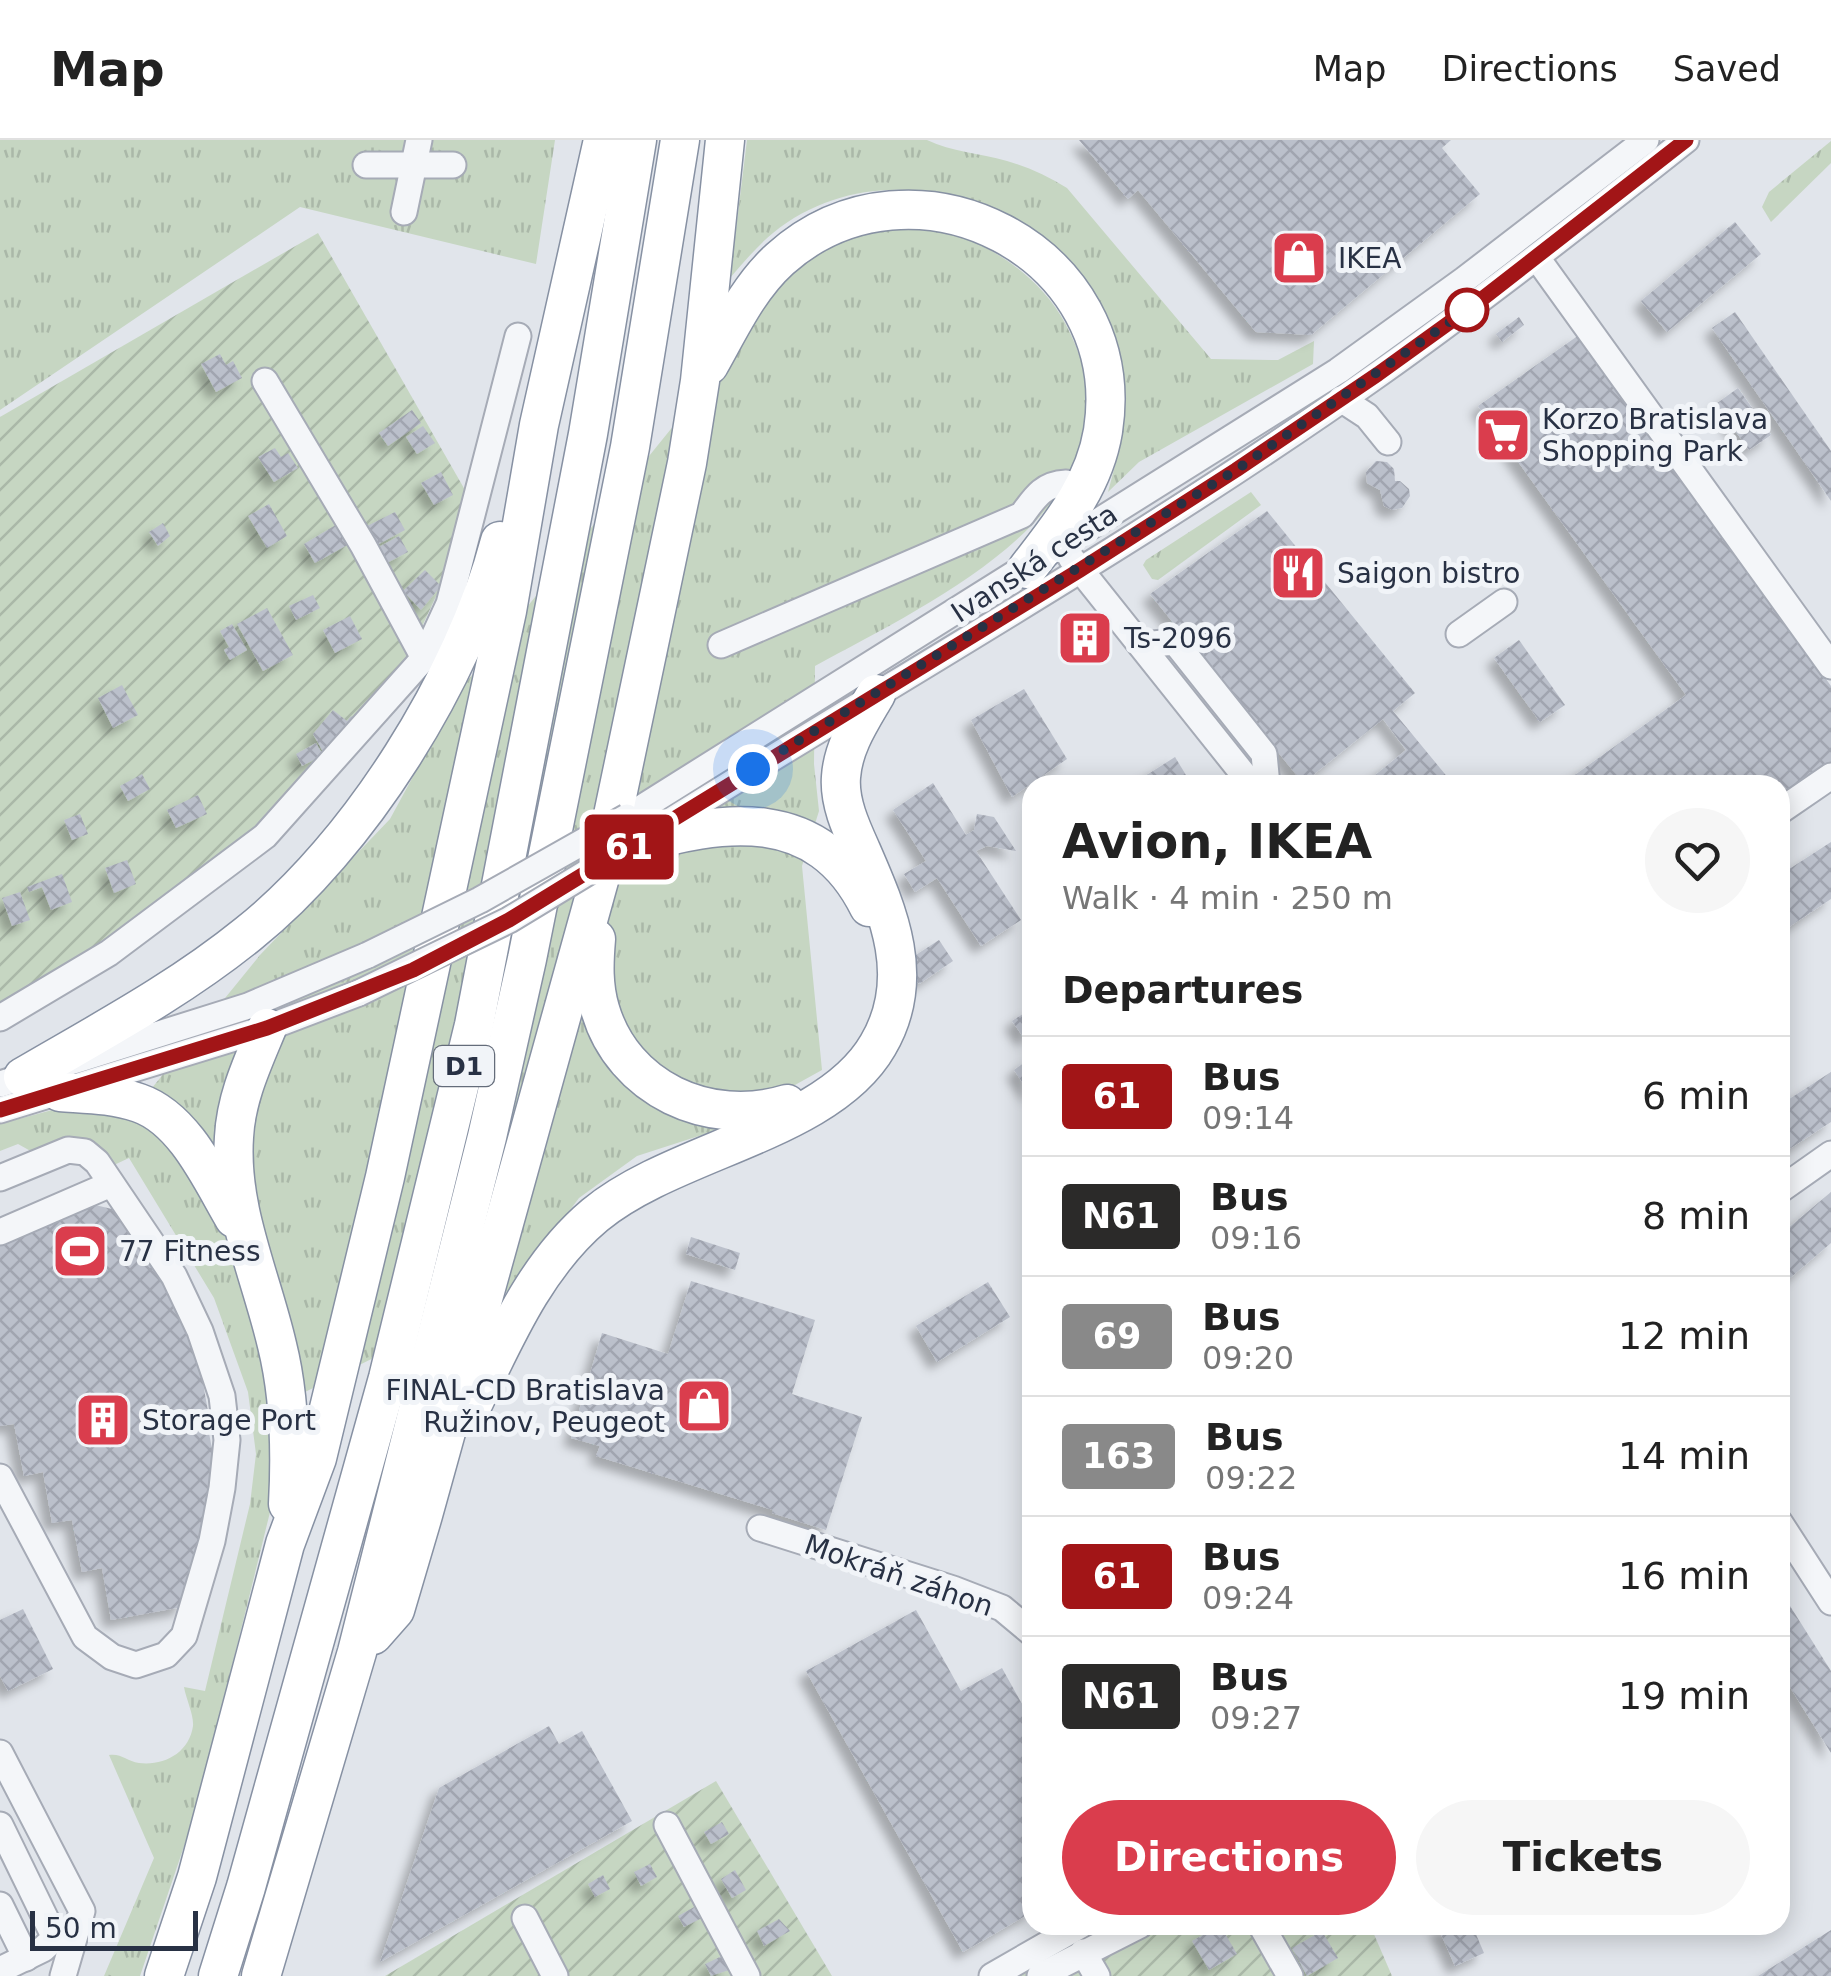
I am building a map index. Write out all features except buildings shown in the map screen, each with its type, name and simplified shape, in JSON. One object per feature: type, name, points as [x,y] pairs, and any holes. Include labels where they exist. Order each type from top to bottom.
[{"type":"highway","points":[[164,1976],[197,1876],[285,1544],[317,1458],[384,1177],[507,611],[539,425],[604,140]]},
{"type":"highway","name":"D1","points":[[218,1976],[388,1378],[474,1026],[585,454],[637,140]]},
{"type":"highway","name":"D1","points":[[261,1976],[357,1652],[439,1338],[527,960],[630,447],[680,140]]},
{"type":"highway","points":[[357,1652],[395,1610],[600,877],[675,520],[700,380],[725,140]]},
{"type":"highway","points":[[700,380],[760,281],[796,246],[834,224],[872,212],[925,208],[972,218],[1015,238],[1052,268],[1081,307],[1099,353],[1105,388],[1102,432],[1090,475],[1076,504],[1027,568]]},
{"type":"highway","points":[[12,1081],[168,992],[249,934],[338,846],[386,780],[458,650],[498,549],[513,493],[539,425]]},
{"type":"highway","points":[[423,1515],[513,1322],[544,1272],[574,1234],[642,1183],[858,1074],[878,1047],[895,1004],[898,952],[891,922],[848,819],[842,793],[847,748],[876,694]]},
{"type":"highway","points":[[600,877],[596,991],[614,1042],[641,1075],[676,1098],[724,1111],[771,1108],[823,1093],[858,1048],[879,1000],[881,948],[872,913],[856,886],[820,850],[770,828],[707,826],[631,846]]},
{"type":"highway","points":[[267,1028],[242,1088],[236,1117],[235,1165],[245,1236],[277,1345],[286,1396],[290,1459],[285,1544]]},
{"type":"highway","points":[[60,1092],[108,1095],[143,1104],[165,1119],[185,1139],[245,1236]]},
{"type":"street","name":"Ivanská cesta","points":[[12,1081],[174,1032],[306,983],[526,876],[790,717],[1338,371],[1646,140]]},
{"type":"street","name":"Ivanská cesta","points":[[0,1110],[267,1028],[413,970],[509,920],[1080,570],[1341,399],[1537,258],[1686,140]]},
{"type":"street","points":[[366,165],[416,153],[453,165]]},
{"type":"street","points":[[404,212],[416,153]]},
{"type":"street","points":[[1537,258],[1831,666]]},
{"type":"street","points":[[0,1018],[109,953],[265,836],[424,658],[449,604],[518,336]]},
{"type":"street","points":[[265,381],[363,545],[424,658]]},
{"type":"street","points":[[1341,399],[1367,416],[1388,442]]},
{"type":"street","points":[[721,645],[1022,514],[1038,492],[1052,484],[1066,483]]},
{"type":"street","points":[[1062,546],[1244,775]]},
{"type":"street","points":[[1460,634],[1504,602]]},
{"type":"street","points":[[1141,645],[1175,642],[1264,754],[1266,775]]},
{"type":"street","points":[[1790,805],[1831,776]]},
{"type":"street","points":[[267,1028],[284,1002],[306,983]]},
{"type":"street","points":[[0,1178],[68,1150],[85,1152],[97,1162],[174,1276],[200,1331],[222,1396],[227,1440],[222,1488],[212,1541],[184,1636],[166,1655],[136,1665],[112,1657],[85,1637],[0,1477]]},
{"type":"street","points":[[1790,1183],[1831,1154]]},
{"type":"street","points":[[0,1232],[111,1184]]},
{"type":"street","name":"Mokráň záhon","points":[[760,1528],[954,1589],[1002,1608],[1022,1625]]},
{"type":"street","points":[[1790,1538],[1831,1602]]},
{"type":"street","points":[[0,1753],[82,1911],[63,1976]]},
{"type":"street","points":[[0,1970],[52,1944],[54,1938],[2,1834],[36,1822]]},
{"type":"street","points":[[667,1825],[747,1976]]},
{"type":"street","points":[[0,1906],[26,1958]]},
{"type":"street","points":[[525,1918],[554,1976]]},
{"type":"street","points":[[992,1976],[1064,1935]]},
{"type":"street","points":[[1040,1976],[1119,1935]]},
{"type":"street","points":[[1267,1935],[1290,1976]]},
{"type":"street","points":[[1083,1952],[1097,1976]]},
{"type":"green space","points":[[0,140],[555,140],[536,264],[300,207],[0,410]]},
{"type":"green space","points":[[747,140],[927,140],[1030,169],[1067,188],[1211,359],[1278,360],[1314,341],[1313,364],[1139,462],[1108,492],[1120,447],[1121,413],[1060,254],[1029,230],[994,211],[957,198],[881,190],[843,197],[807,211],[767,238],[730,278]]},
{"type":"green space","points":[[1831,141],[1831,163],[1771,222],[1762,207],[1769,192]]},
{"type":"green space","points":[[902,228],[948,233],[978,244],[1008,261],[1046,295],[1065,323],[1087,386],[1083,441],[1060,491],[1021,535],[973,574],[919,609],[815,666],[814,764],[819,811],[802,866],[822,1070],[708,1133],[637,1156],[579,1198],[510,1290],[279,1405],[273,1500],[197,1808],[140,1976],[104,1976],[154,1858],[109,1755],[139,1763],[166,1760],[181,1750],[191,1735],[193,1722],[184,1687],[205,1691],[250,1504],[256,1454],[248,1392],[214,1298],[129,1158],[114,1165],[97,1149],[79,1145],[36,1154],[18,1144],[0,1151],[0,1124],[56,1109],[130,1115],[260,955],[390,819],[460,690],[721,367],[775,278],[838,240]]},
{"type":"green space","points":[[318,233],[469,497],[444,579],[407,659],[277,815],[62,975],[0,1009],[0,417]]},
{"type":"green space","points":[[1251,492],[1261,505],[1158,580],[1152,579],[1143,565],[1146,560]]},
{"type":"green space","points":[[716,1781],[832,1976],[385,1976]]},
{"type":"green space","points":[[1082,1935],[1374,1935],[1392,1976],[1009,1976]]},
{"type":"bus line","name":"61","points":[[0,1110],[267,1028],[413,970],[509,920],[1236,470],[1482,299],[1686,140]]},
{"type":"place","name":"IKEA","points":[[1299,258]]},
{"type":"place","name":"Korzo Bratislava Shopping Park","points":[[1503,435]]},
{"type":"place","name":"Saigon bistro","points":[[1298,573]]},
{"type":"place","name":"Ts-2096","points":[[1085,638]]},
{"type":"place","name":"77 Fitness","points":[[80,1251]]},
{"type":"place","name":"FINAL-CD Bratislava Ružinov, Peugeot","points":[[704,1406]]},
{"type":"place","name":"Storage Port","points":[[103,1420]]},
{"type":"route","points":[[753,769],[1236,470],[1467,310]]}]
